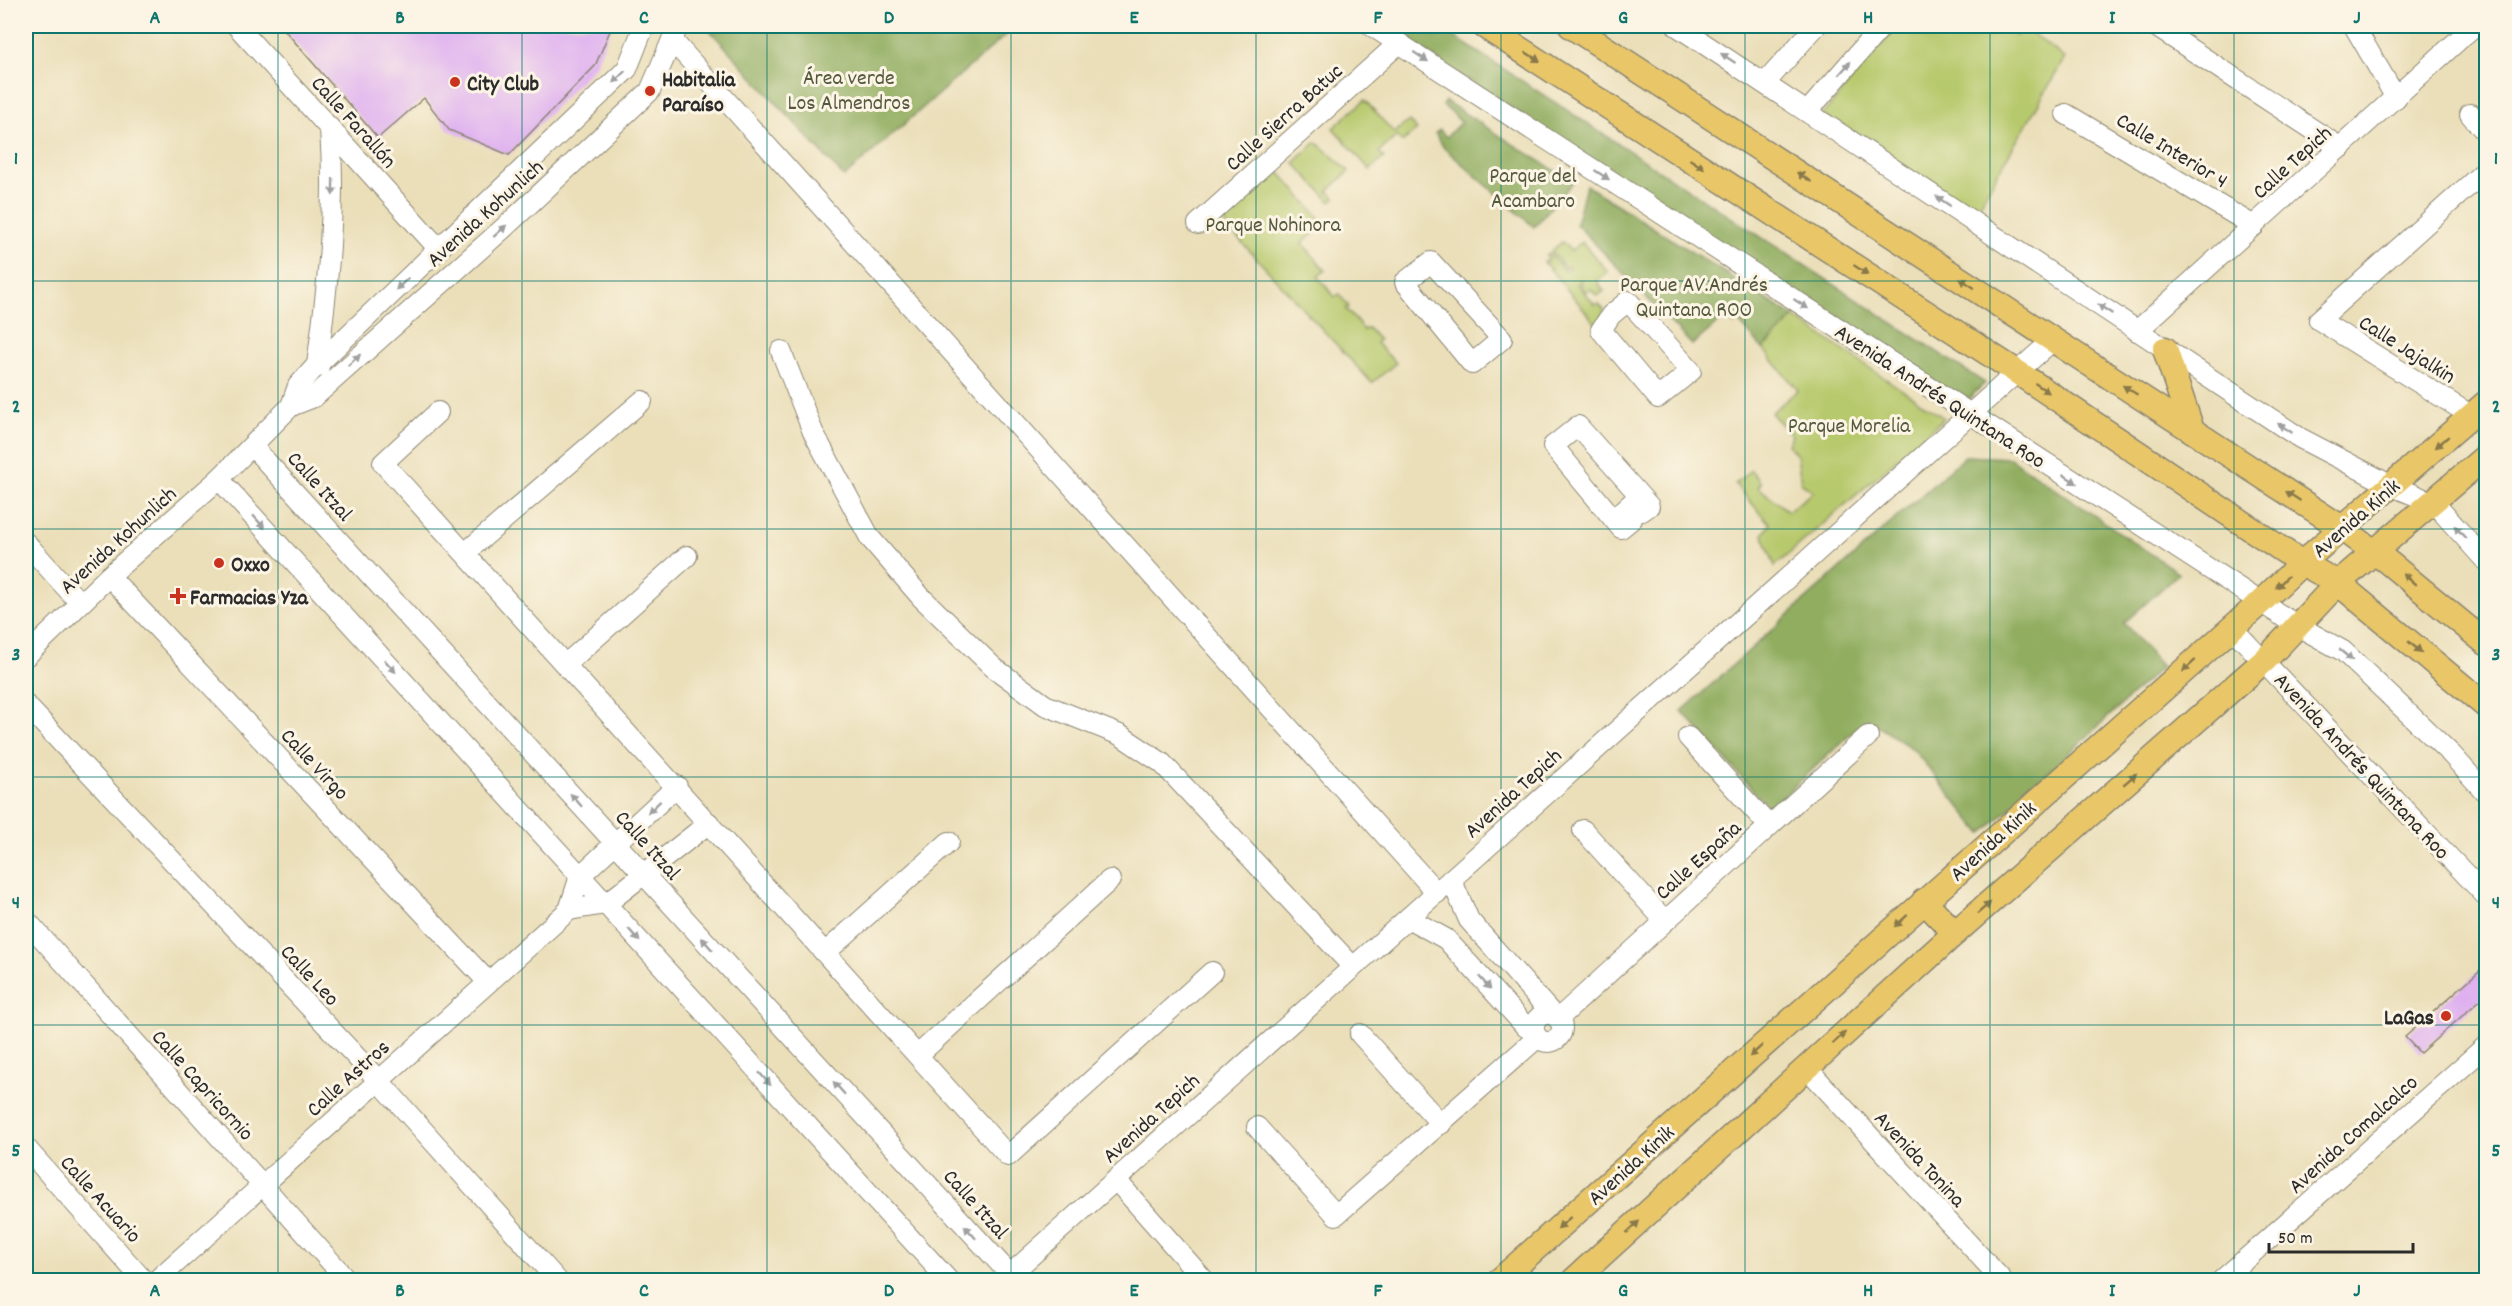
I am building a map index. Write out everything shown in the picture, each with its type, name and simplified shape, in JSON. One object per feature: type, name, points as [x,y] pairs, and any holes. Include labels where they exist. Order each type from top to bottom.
[{"type":"main road","points":[[1484,26],[2018,372],[2302,563],[2338,583],[2487,706]]},
{"type":"main road","points":[[1571,26],[2342,528],[2375,552],[2487,644]]},
{"type":"main road","points":[[2165,349],[2192,430]]},
{"type":"main road","name":"Avenida Kinik","points":[[1500,1280],[2232,628],[2302,563],[2480,409]]},
{"type":"main road","name":"Avenida Kinik","points":[[1574,1281],[1955,933],[2265,660],[2338,583],[2487,456]]},
{"type":"main road","points":[[1924,901],[1955,933]]},
{"type":"street","name":"Calle Farallón","points":[[237,26],[438,249]]},
{"type":"street","name":"Avenida Kohunlich","points":[[291,406],[298,386],[317,365],[627,69],[644,26]]},
{"type":"street","name":"Avenida Andrés Quintana Roo","points":[[1372,26],[2296,625],[2343,651],[2452,755],[2487,793]]},
{"type":"street","points":[[1677,26],[2300,438],[2392,486],[2434,503],[2487,561]]},
{"type":"street","points":[[1765,83],[1816,26]]},
{"type":"street","points":[[1808,111],[1882,26]]},
{"type":"street","points":[[2155,26],[2341,148]]},
{"type":"street","points":[[2354,26],[2396,98]]},
{"type":"street","name":"Calle Tepich","points":[[2137,331],[2474,26]]},
{"type":"street","points":[[675,33],[1437,892]]},
{"type":"street","name":"Avenida Kohunlich","points":[[26,656],[109,576],[219,479],[291,406],[314,397],[506,226],[650,91],[675,33]]},
{"type":"street","name":"Calle Sierra Batuc","points":[[1198,224],[1399,43]]},
{"type":"street","name":"Calle Interior 4","points":[[2066,114],[2254,226]]},
{"type":"street","points":[[2470,114],[2487,133]]},
{"type":"street","points":[[330,128],[334,175],[332,252],[317,365],[331,381]]},
{"type":"street","name":"Calle Jajalkin","points":[[2480,409],[2319,320],[2487,170]]},
{"type":"street","points":[[1431,261],[1502,339],[1472,364],[1405,282],[1431,261]]},
{"type":"street","points":[[1628,301],[1691,371],[1658,398],[1601,330],[1611,315],[1628,301]]},
{"type":"street","name":"Avenida Tepich","points":[[1010,1279],[1116,1180],[2053,340]]},
{"type":"street","points":[[782,351],[813,432],[870,538],[921,597],[993,667],[1045,705],[1120,735],[1162,763],[1353,967]]},
{"type":"street","points":[[465,553],[642,401]]},
{"type":"street","points":[[438,412],[383,463],[677,786],[1008,1156],[1212,972]]},
{"type":"street","points":[[1578,426],[1649,506],[1642,511],[1634,501],[1624,510],[1632,519],[1621,528],[1553,446],[1578,426]]},
{"type":"street","name":"Calle Itzal","points":[[252,446],[644,874],[1010,1279]]},
{"type":"street","points":[[219,479],[948,1281]]},
{"type":"street","points":[[26,543],[80,603]]},
{"type":"street","points":[[566,664],[687,556]]},
{"type":"street","name":"Calle Virgo","points":[[109,576],[488,982]]},
{"type":"street","name":"Avenida Andrés Quintana Roo","points":[[2232,628],[2265,660],[2487,896]]},
{"type":"street","name":"Calle Leo","points":[[26,705],[379,1081],[556,1281]]},
{"type":"street","name":"Calle España","points":[[1257,1127],[1336,1215],[1441,1124],[1535,1035],[1546,1043],[1559,1037],[1562,1028],[1556,1017],[1868,736]]},
{"type":"street","points":[[1688,737],[1769,826]]},
{"type":"street","points":[[677,786],[580,876],[569,910],[606,904],[709,823]]},
{"type":"street","points":[[1584,830],[1665,921]]},
{"type":"street","points":[[826,952],[949,842]]},
{"type":"street","points":[[1452,879],[1469,920],[1556,1017]]},
{"type":"street","points":[[918,1055],[1110,880]]},
{"type":"street","name":"Calle Astros","points":[[157,1281],[569,910]]},
{"type":"street","points":[[1408,918],[1446,939],[1535,1035]]},
{"type":"street","name":"Calle Capricornio","points":[[26,920],[347,1281]]},
{"type":"street","points":[[1516,1016],[1539,997]]},
{"type":"street","points":[[1360,1034],[1441,1124]]},
{"type":"street","name":"Avenida Comalcalco","points":[[2222,1281],[2487,1046]]},
{"type":"street","name":"Avenida Tonina","points":[[1806,1067],[2002,1281]]},
{"type":"street","name":"Calle Acuario","points":[[26,1148],[143,1281]]},
{"type":"street","points":[[1116,1180],[1204,1281]]},
{"type":"green space","name":"Área verde Los Almendros","points":[[706,26],[1016,26],[844,177]]},
{"type":"green space","points":[[1385,26],[1438,26],[1985,383],[1965,402]]},
{"type":"green space","points":[[1898,26],[2006,26],[2016,36],[2022,26],[2065,58],[1973,216],[1822,115]]},
{"type":"green space","points":[[1365,100],[1394,133],[1409,121],[1417,130],[1402,142],[1397,136],[1379,152],[1384,158],[1370,170],[1333,128]]},
{"type":"green space","name":"Parque del Acambaro","points":[[1445,101],[1573,182],[1534,227],[1444,148],[1435,133],[1440,130],[1446,137],[1461,122],[1443,105]]},
{"type":"green space","points":[[1316,142],[1349,171],[1328,191],[1335,198],[1331,202],[1294,163]]},
{"type":"green space","name":"Parque Nohinora","points":[[1277,170],[1325,224],[1302,243],[1325,270],[1318,277],[1335,297],[1339,294],[1349,307],[1346,309],[1364,330],[1368,328],[1379,340],[1376,343],[1396,363],[1372,383],[1221,220]]},
{"type":"green space","name":"Parque AV.Andrés Quintana ROO","points":[[1586,185],[1794,317],[1763,349],[1738,321],[1734,324],[1726,316],[1692,345],[1576,224]]},
{"type":"green space","points":[[1562,242],[1571,251],[1582,242],[1608,272],[1597,281],[1604,291],[1597,296],[1591,289],[1586,292],[1580,284],[1581,280],[1577,284],[1595,305],[1598,303],[1604,309],[1601,330],[1544,262],[1549,259],[1546,255],[1549,253],[1565,271],[1569,268],[1568,266],[1565,268],[1551,251]]},
{"type":"green space","name":"Parque Morelia","points":[[1794,317],[1944,418],[1775,566],[1763,535],[1770,524],[1735,484],[1751,470],[1761,483],[1758,487],[1788,511],[1813,492],[1801,483],[1797,455],[1788,445],[1792,435],[1771,413],[1798,390],[1763,349]]},
{"type":"green space","points":[[1965,456],[2010,458],[2179,573],[2124,623],[2162,667],[1982,834],[1913,749],[1867,719],[1770,809],[1682,711]]},
{"type":"building","name":"City Club","points":[[281,26],[612,26],[595,66],[509,155],[449,130],[424,98],[378,138]]},
{"type":"building","name":"LaGas","points":[[2486,965],[2486,995],[2420,1053],[2405,1037]]},
{"type":"place","name":"City Club","points":[[455,82]]},
{"type":"place","name":"Habitalia Paraíso","points":[[650,91]]},
{"type":"place","name":"Oxxo","points":[[219,563]]},
{"type":"place","name":"Farmacias Yza","points":[[178,596]]},
{"type":"place","name":"LaGas","points":[[2446,1016]]}]
